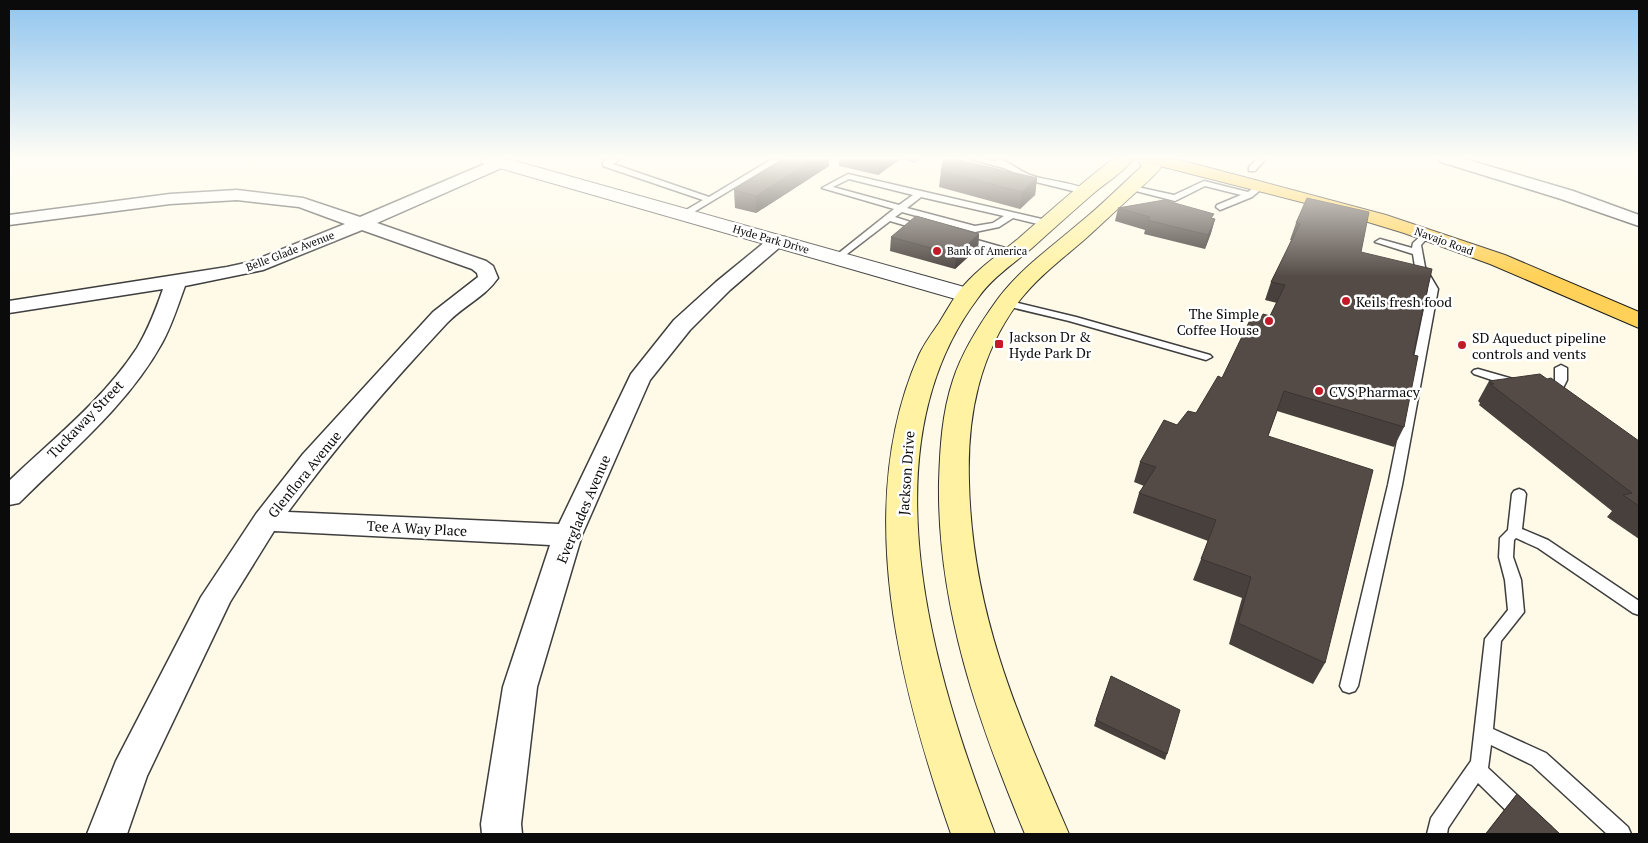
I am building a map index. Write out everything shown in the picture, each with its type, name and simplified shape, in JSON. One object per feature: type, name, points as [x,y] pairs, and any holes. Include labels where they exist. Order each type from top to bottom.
[{"type":"main road","name":"Jackson Drive","points":[[973,834],[953,783],[926,692],[904,580],[901,503],[908,431],[924,372],[948,324],[976,286],[1076,198]]},
{"type":"main road","points":[[1048,834],[990,693],[967,612],[956,554],[952,502],[956,427],[966,379],[984,340],[1006,304],[1032,275],[1117,198]]},
{"type":"main road","name":"Navajo Road","points":[[1318,198],[1426,234],[1496,260],[1639,321]]},
{"type":"main road","name":"Navajo Road","points":[[1365,198],[1514,248],[1639,300]]},
{"type":"main road","points":[[976,286],[1006,304]]},
{"type":"main road","points":[[976,286],[978,317],[984,340]]},
{"type":"street","points":[[9,220],[171,198]]},
{"type":"street","points":[[273,198],[290,200],[360,224]]},
{"type":"street","name":"Belle Glade Avenue","points":[[9,307],[227,273],[256,266],[360,224],[415,198]]},
{"type":"street","name":"Hyde Park Drive","points":[[625,198],[838,258],[976,286]]},
{"type":"street","points":[[1577,198],[1635,216]]},
{"type":"street","name":"Glenflora Avenue","points":[[107,834],[129,773],[217,597],[266,521],[312,460],[441,317],[482,287],[488,278],[486,270],[478,265],[360,224]]},
{"type":"street","name":"Everglades Avenue","points":[[502,834],[501,824],[520,687],[568,535],[639,380],[682,325],[723,286],[778,241]]},
{"type":"street","name":"Tuckaway Street","points":[[9,496],[110,397],[147,350],[160,326],[177,280]]},
{"type":"street","name":"Tee A Way Place","points":[[266,521],[568,535]]},
{"type":"lane","points":[[705,198],[710,200]]},
{"type":"lane","points":[[684,215],[713,198]]},
{"type":"lane","points":[[862,198],[975,229],[996,226],[1012,215]]},
{"type":"lane","points":[[838,258],[913,198]]},
{"type":"lane","points":[[937,198],[1046,223]]},
{"type":"lane","points":[[1220,207],[1231,198]]},
{"type":"lane","points":[[888,218],[936,231]]},
{"type":"lane","points":[[1349,686],[1395,485],[1434,289],[1420,267],[1417,252],[1416,245],[1426,234]]},
{"type":"lane","points":[[956,237],[1013,253]]},
{"type":"lane","points":[[1380,242],[1417,252]]},
{"type":"lane","points":[[1006,304],[1072,319],[1206,358]]},
{"type":"lane","points":[[1553,396],[1561,380],[1561,368]]},
{"type":"lane","points":[[1478,372],[1525,387]]},
{"type":"lane","points":[[1437,834],[1438,825],[1480,764],[1493,639],[1516,612],[1513,580],[1506,557],[1507,538],[1515,532],[1519,494]]},
{"type":"lane","points":[[1515,532],[1543,544],[1639,609]]},
{"type":"lane","points":[[1483,733],[1539,759],[1621,834]]},
{"type":"lane","points":[[1476,769],[1544,834]]},
{"type":"building","points":[[1307,198],[1369,212],[1361,252],[1432,269],[1413,355],[1418,356],[1404,427],[1284,391],[1268,436],[1373,470],[1325,663],[1238,623],[1251,577],[1201,559],[1216,520],[1139,493],[1156,467],[1140,462],[1164,420],[1177,425],[1188,411],[1196,413],[1218,376],[1222,378],[1251,318],[1260,320],[1263,314],[1270,316],[1285,285],[1271,282],[1300,224],[1296,223]]},
{"type":"building","points":[[1164,200],[1214,214],[1211,218],[1215,219],[1208,235],[1147,220],[1150,217],[1118,208]]},
{"type":"building","points":[[916,216],[979,234],[956,255],[891,237]]},
{"type":"building","points":[[1540,374],[1547,379],[1551,378],[1639,441],[1639,506],[1623,495],[1632,493],[1490,384],[1494,384],[1489,381]]},
{"type":"building","points":[[1111,676],[1180,710],[1167,754],[1096,720]]},
{"type":"building","points":[[1517,794],[1560,834],[1486,834]]},
{"type":"place","name":"Bank of America","points":[[937,251]]},
{"type":"place","name":"Keils fresh food","points":[[1346,301]]},
{"type":"place","name":"The Simple Coffee House","points":[[1269,321]]},
{"type":"place","name":"Jackson Dr & Hyde Park Dr","points":[[999,344]]},
{"type":"place","name":"SD Aqueduct pipeline controls and vents","points":[[1462,345]]},
{"type":"place","name":"CVS Pharmacy","points":[[1319,391]]}]
